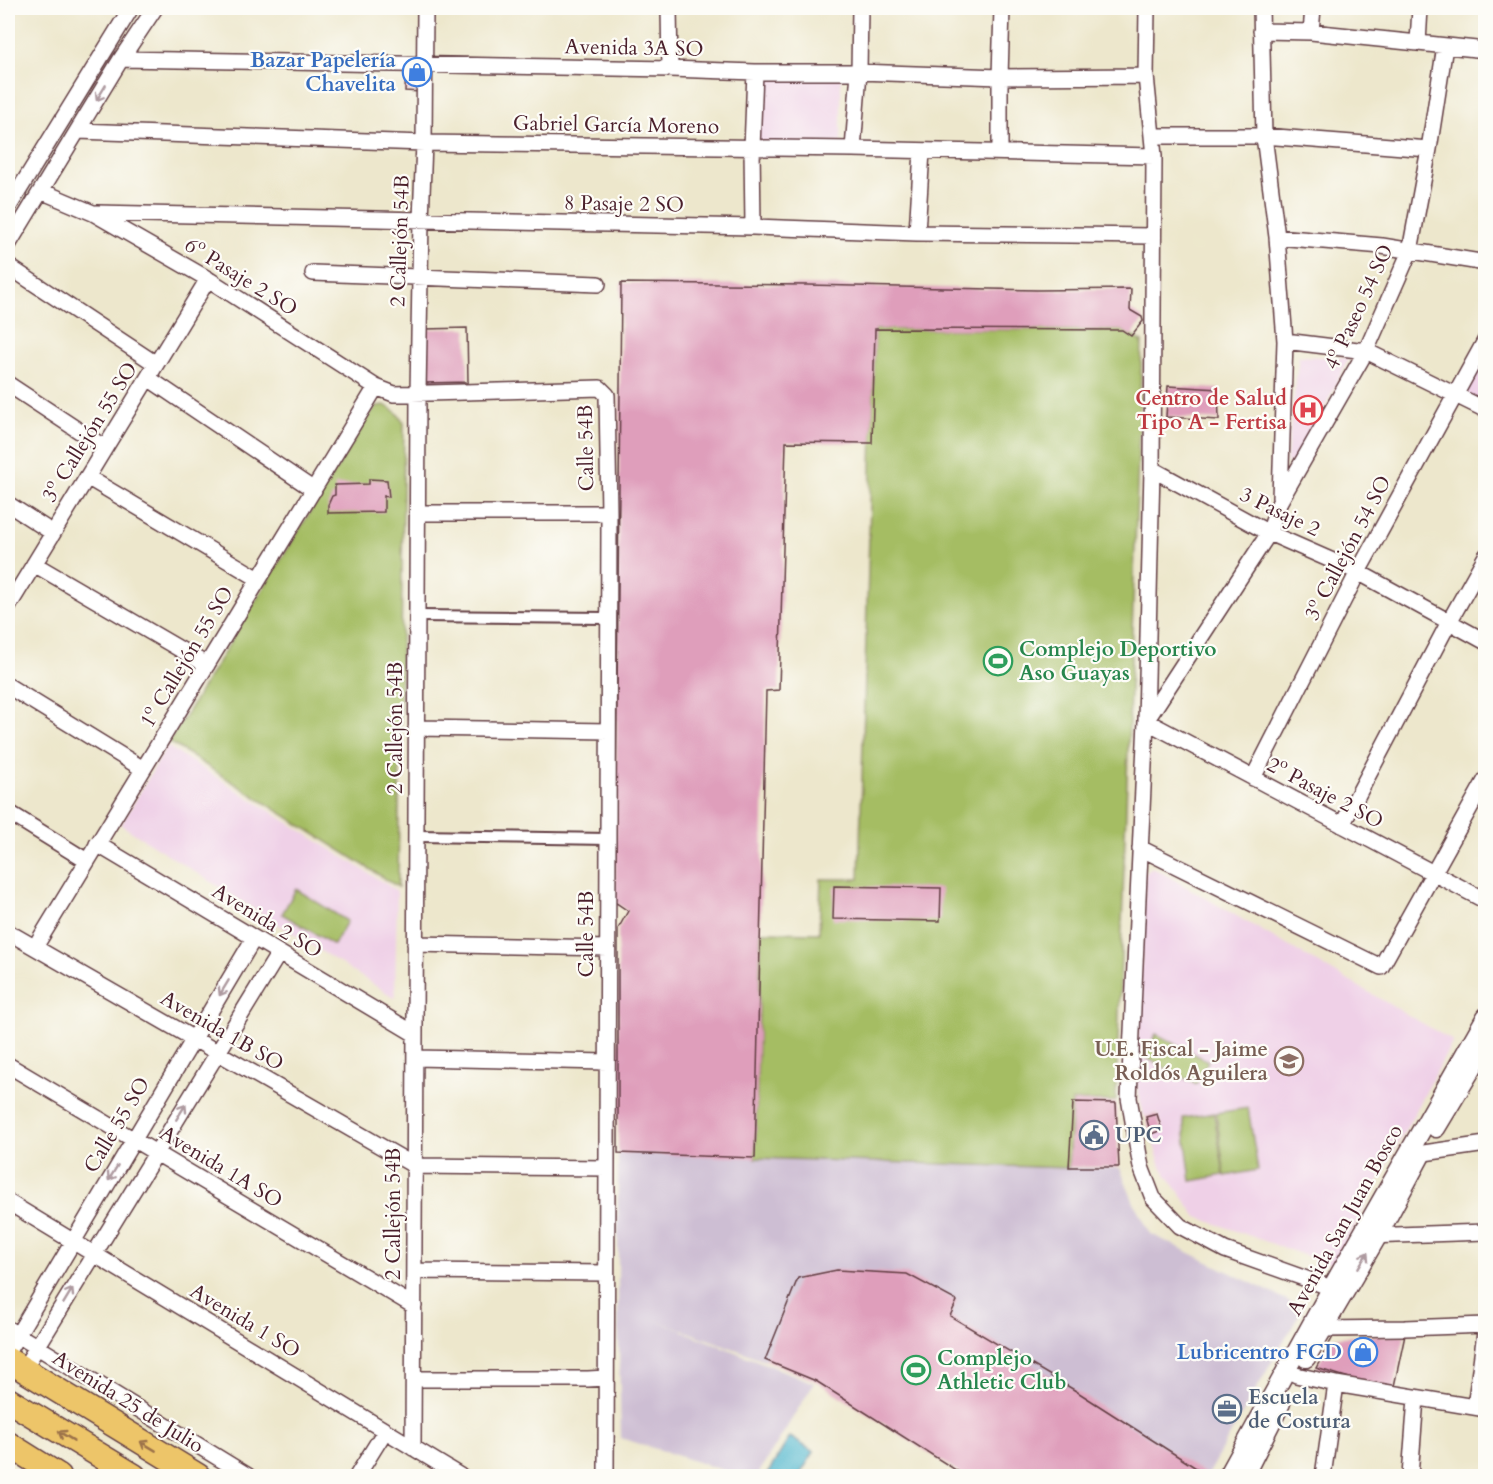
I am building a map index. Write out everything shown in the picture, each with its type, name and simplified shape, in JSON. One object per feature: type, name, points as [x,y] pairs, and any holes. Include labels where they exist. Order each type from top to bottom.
[{"type":"main road","name":"Avenida 25 de Julio","points":[[15,1365],[198,1476]]},
{"type":"main road","points":[[8,1400],[134,1476]]},
{"type":"main road","points":[[8,1444],[59,1476]]},
{"type":"street","points":[[8,208],[130,8]]},
{"type":"street","points":[[8,245],[154,8]]},
{"type":"street","name":"2 Callejón 54B","points":[[413,1448],[418,393],[426,65],[425,8]]},
{"type":"street","points":[[669,8],[670,69]]},
{"type":"street","points":[[852,149],[859,72],[861,8]]},
{"type":"street","points":[[1000,152],[1002,8]]},
{"type":"street","points":[[1147,8],[1146,76],[1154,156],[1152,470],[1146,721],[1129,1098],[1141,1167],[1153,1198],[1180,1226],[1225,1250],[1338,1291]]},
{"type":"street","points":[[1261,8],[1264,136],[1277,237],[1285,341],[1280,501]]},
{"type":"street","points":[[1311,32],[1313,8]]},
{"type":"street","points":[[1418,43],[1420,8]]},
{"type":"street","points":[[1261,31],[1311,32],[1485,50]]},
{"type":"street","name":"4º Paseo 54 SO","points":[[1146,721],[1269,533],[1280,501],[1366,351],[1410,251],[1445,46]]},
{"type":"street","name":"Avenida 3A SO","points":[[121,59],[755,72],[859,72],[1000,77],[1146,76]]},
{"type":"street","points":[[753,227],[752,148],[755,72]]},
{"type":"street","name":"Gabriel García Moreno","points":[[78,131],[424,143],[1154,156]]},
{"type":"street","points":[[1153,136],[1264,136],[1429,149]]},
{"type":"street","points":[[917,233],[922,151]]},
{"type":"street","name":"6º Pasaje 2 SO","points":[[41,191],[93,213],[208,279],[376,387],[394,394],[600,388],[604,392]]},
{"type":"street","name":"8 Pasaje 2 SO","points":[[93,213],[753,227],[917,233],[1153,236]]},
{"type":"street","points":[[1277,237],[1382,246],[1485,263]]},
{"type":"street","points":[[8,266],[156,364]]},
{"type":"street","points":[[313,273],[598,284]]},
{"type":"street","name":"3º Callejón 55 SO","points":[[8,607],[208,279]]},
{"type":"street","name":"3º Callejón 54 SO","points":[[1253,778],[1358,572],[1485,339]]},
{"type":"street","points":[[1285,341],[1366,351],[1485,410]]},
{"type":"street","points":[[148,378],[314,490]]},
{"type":"street","points":[[8,384],[105,448]]},
{"type":"street","name":"1º Callejón 55 SO","points":[[34,947],[376,387]]},
{"type":"street","name":"Calle 54B","points":[[604,392],[607,395],[609,513],[606,1476]]},
{"type":"street","name":"3 Pasaje 2","points":[[1152,470],[1269,533],[1358,572],[1485,642]]},
{"type":"street","points":[[87,477],[259,579]]},
{"type":"street","points":[[8,504],[53,533]]},
{"type":"street","points":[[417,513],[609,513]]},
{"type":"street","points":[[1342,825],[1485,556]]},
{"type":"street","points":[[34,564],[207,665]]},
{"type":"street","points":[[417,616],[608,618]]},
{"type":"street","points":[[8,686],[143,769]]},
{"type":"street","name":"2º Pasaje 2 SO","points":[[1146,721],[1485,901]]},
{"type":"street","points":[[416,728],[608,731]]},
{"type":"street","points":[[1140,848],[1381,967],[1485,779]]},
{"type":"street","points":[[8,812],[87,861]]},
{"type":"street","points":[[416,836],[608,839]]},
{"type":"street","name":"Avenida 2 SO","points":[[97,844],[415,1034]]},
{"type":"street","name":"Avenida 1B SO","points":[[8,932],[415,1166]]},
{"type":"street","name":"Calle 55 SO","points":[[8,1351],[12,1332],[73,1241],[254,938]]},
{"type":"street","points":[[416,944],[607,948]]},
{"type":"street","points":[[15,1365],[38,1346],[279,952]]},
{"type":"street","name":"Avenida San Juan Bosco","points":[[1244,1467],[1414,1154],[1481,1043],[1485,1017]]},
{"type":"street","points":[[415,1058],[607,1062]]},
{"type":"street","name":"Avenida 1A SO","points":[[8,1065],[414,1305]]},
{"type":"street","points":[[1414,1154],[1485,1144]]},
{"type":"street","points":[[415,1166],[607,1168]]},
{"type":"street","name":"Avenida 1 SO","points":[[8,1202],[460,1476]]},
{"type":"street","points":[[1369,1236],[1485,1232]]},
{"type":"street","points":[[414,1271],[606,1273]]},
{"type":"street","name":"Avenida San Juan Bosco","points":[[1228,1476],[1244,1467],[1324,1329],[1338,1291]]},
{"type":"street","points":[[1296,1375],[1480,1408],[1485,1325],[1324,1329]]},
{"type":"street","name":"Avenida 25 de Julio","points":[[12,1332],[248,1476]]},
{"type":"street","points":[[414,1379],[606,1378]]},
{"type":"street","points":[[1323,1476],[1336,1384]]},
{"type":"street","points":[[1410,1476],[1416,1398]]},
{"type":"street","points":[[357,1476],[385,1431]]},
{"type":"shaded area","points":[[760,76],[841,76],[841,143],[757,143]]},
{"type":"shaded area","points":[[1485,355],[1485,403],[1464,394]]},
{"type":"shaded area","name":"Centro de Salud Tipo A - Fertisa","points":[[1299,356],[1349,358],[1296,466],[1286,462]]},
{"type":"shaded area","points":[[167,746],[397,891],[395,998],[121,825]]},
{"type":"shaded area","name":"U.E. Fiscal - Jaime Roldós Aguilera","points":[[1152,867],[1453,1041],[1336,1261],[1329,1264],[1197,1217],[1161,1167],[1151,1135],[1163,1130],[1158,1113],[1144,1117],[1136,1082],[1145,874]]},
{"type":"shaded area","points":[[618,1153],[1120,1168],[1134,1203],[1151,1234],[1303,1308],[1207,1475],[1076,1391],[950,1316],[957,1301],[907,1274],[837,1270],[798,1278],[765,1360],[652,1319],[814,1383],[757,1476],[742,1476],[621,1438]]},
{"type":"green space","name":"Complejo Deportivo Aso Guayas","points":[[875,329],[1122,330],[1142,342],[1116,1101],[1072,1101],[1068,1168],[755,1158],[761,932],[819,933],[821,879],[859,879]]},
{"type":"green space","points":[[385,405],[397,413],[404,423],[398,887],[169,742],[371,413],[377,406]]},
{"type":"green space","points":[[296,889],[347,921],[334,945],[282,914]]},
{"type":"green space","points":[[1156,1034],[1208,1061],[1196,1084],[1144,1057]]},
{"type":"green space","points":[[1248,1108],[1258,1170],[1225,1176],[1216,1113]]},
{"type":"green space","points":[[1214,1113],[1224,1175],[1191,1181],[1183,1118]]},
{"type":"water","points":[[790,1437],[814,1452],[799,1476],[766,1476]]},
{"type":"building","points":[[406,69],[422,69],[421,92],[405,91]]},
{"type":"building","points":[[621,283],[1037,290],[1131,289],[1130,310],[1142,317],[1143,321],[1131,336],[1122,330],[875,329],[872,443],[786,442],[779,690],[766,691],[755,1158],[618,1153],[618,929],[628,911],[615,902]]},
{"type":"building","points":[[467,328],[468,382],[424,383],[425,329]]},
{"type":"building","points":[[1168,386],[1218,389],[1219,420],[1166,417]]},
{"type":"building","points":[[369,479],[387,480],[389,497],[384,496],[384,512],[328,513],[328,505],[332,496],[335,495],[335,485],[369,484]]},
{"type":"building","points":[[834,886],[941,888],[940,921],[833,919]]},
{"type":"building","name":"UPC","points":[[1073,1102],[1116,1103],[1119,1167],[1069,1167]]},
{"type":"building","points":[[1157,1114],[1162,1130],[1151,1134],[1146,1117]]},
{"type":"building","name":"Complejo Athletic Club","points":[[837,1270],[907,1274],[957,1301],[950,1316],[1076,1391],[1207,1475],[965,1476],[816,1381],[765,1360],[798,1278]]},
{"type":"building","name":"Lubricentro FCD","points":[[1405,1335],[1393,1391],[1316,1368],[1333,1337]]},
{"type":"place","name":"Bazar Papelería Chavelita","points":[[417,72]]},
{"type":"place","name":"Centro de Salud Tipo A - Fertisa","points":[[1308,410]]},
{"type":"place","name":"Complejo Deportivo Aso Guayas","points":[[998,661]]},
{"type":"place","name":"U.E. Fiscal - Jaime Roldós Aguilera","points":[[1289,1061]]},
{"type":"place","name":"UPC","points":[[1094,1135]]},
{"type":"place","name":"Lubricentro FCD","points":[[1363,1352]]},
{"type":"place","name":"Complejo Athletic Club","points":[[916,1370]]},
{"type":"place","name":"Escuela de Costura","points":[[1227,1409]]}]
